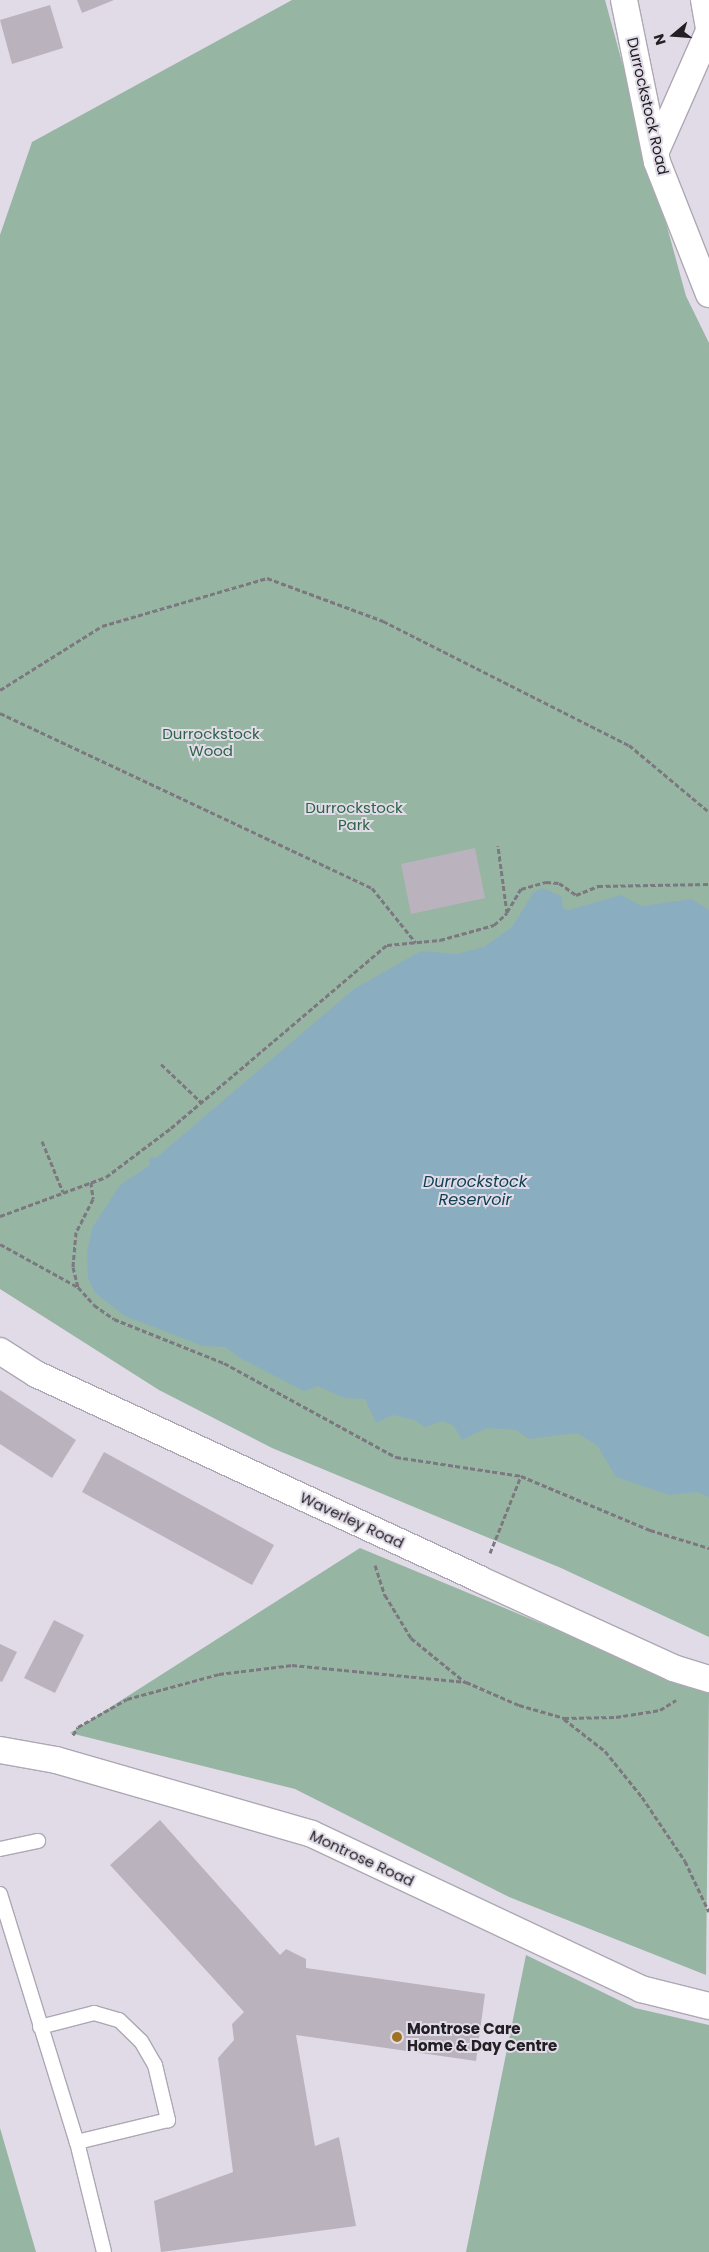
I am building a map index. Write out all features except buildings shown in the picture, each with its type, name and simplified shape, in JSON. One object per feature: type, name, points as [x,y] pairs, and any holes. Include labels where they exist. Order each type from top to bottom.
[{"type":"street","name":"Durrockstock Road","points":[[624,0],[656,151],[709,294]]},
{"type":"street","points":[[656,151],[709,30],[704,0]]},
{"type":"street","name":"Waverley Road","points":[[0,1351],[36,1374],[479,1579],[673,1668],[709,1679]]},
{"type":"street","name":"Montrose Road","points":[[0,1750],[56,1760],[312,1834],[641,1989],[709,2006]]},
{"type":"lane","points":[[0,1849],[38,1840]]},
{"type":"lane","points":[[0,1894],[77,2142],[104,2252]]},
{"type":"lane","points":[[40,2027],[94,2014],[119,2020],[141,2040],[155,2065],[168,2120],[77,2142]]},
{"type":"path","points":[[0,690],[102,626],[267,578],[383,621],[629,745],[709,812]]},
{"type":"path","points":[[0,713],[372,888],[416,943]]},
{"type":"path","points":[[498,846],[507,913]]},
{"type":"path","points":[[0,1216],[106,1176],[201,1102],[364,961],[387,945],[440,940],[494,926],[507,913],[521,889],[546,882],[559,883],[576,895],[598,886],[709,884]]},
{"type":"path","points":[[161,1064],[201,1102]]},
{"type":"path","points":[[42,1141],[63,1192]]},
{"type":"path","points":[[78,1287],[72,1249],[76,1232],[93,1199],[91,1182]]},
{"type":"path","points":[[0,1244],[78,1287],[94,1305],[114,1319],[224,1363],[372,1447],[396,1457],[437,1466],[521,1476],[650,1530],[709,1548]]},
{"type":"path","points":[[479,1579],[521,1476]]},
{"type":"path","points":[[376,1531],[374,1559],[385,1595],[411,1638],[466,1682],[519,1706],[564,1718],[616,1717],[660,1710],[685,1695]]},
{"type":"path","points":[[56,1760],[78,1727],[127,1699],[219,1674],[292,1665],[466,1682]]},
{"type":"path","points":[[564,1718],[605,1751],[642,1796],[685,1861],[709,1912]]},
{"type":"green space","name":"Durrockstock Park","points":[[292,0],[605,0],[686,296],[709,343],[709,1637],[561,1568],[272,1448],[159,1390],[0,1289],[0,235],[32,142]]},
{"type":"green space","points":[[360,1548],[709,1693],[706,1975],[509,1897],[295,1789],[70,1733]]},
{"type":"green space","points":[[526,1955],[635,2008],[709,2025],[709,2252],[466,2252]]},
{"type":"green space","points":[[0,2128],[36,2252],[0,2252]]},
{"type":"water","name":"Durrockstock Reservoir","points":[[543,888],[561,896],[563,908],[569,910],[621,895],[642,906],[691,899],[709,910],[709,1497],[697,1492],[669,1495],[616,1477],[597,1445],[577,1433],[529,1439],[516,1430],[487,1428],[462,1440],[454,1426],[443,1421],[425,1427],[414,1420],[393,1415],[376,1423],[365,1399],[344,1398],[318,1386],[304,1391],[238,1357],[226,1347],[203,1346],[125,1316],[95,1293],[88,1278],[87,1253],[92,1228],[120,1185],[150,1165],[149,1158],[157,1157],[354,989],[421,951],[456,954],[484,947],[512,927],[533,893]]},
{"type":"place","name":"Montrose Care Home & Day Centre","points":[[397,2037]]},
{"type":"park label","name":"Durrockstock Wood","points":[[211,742]]}]
